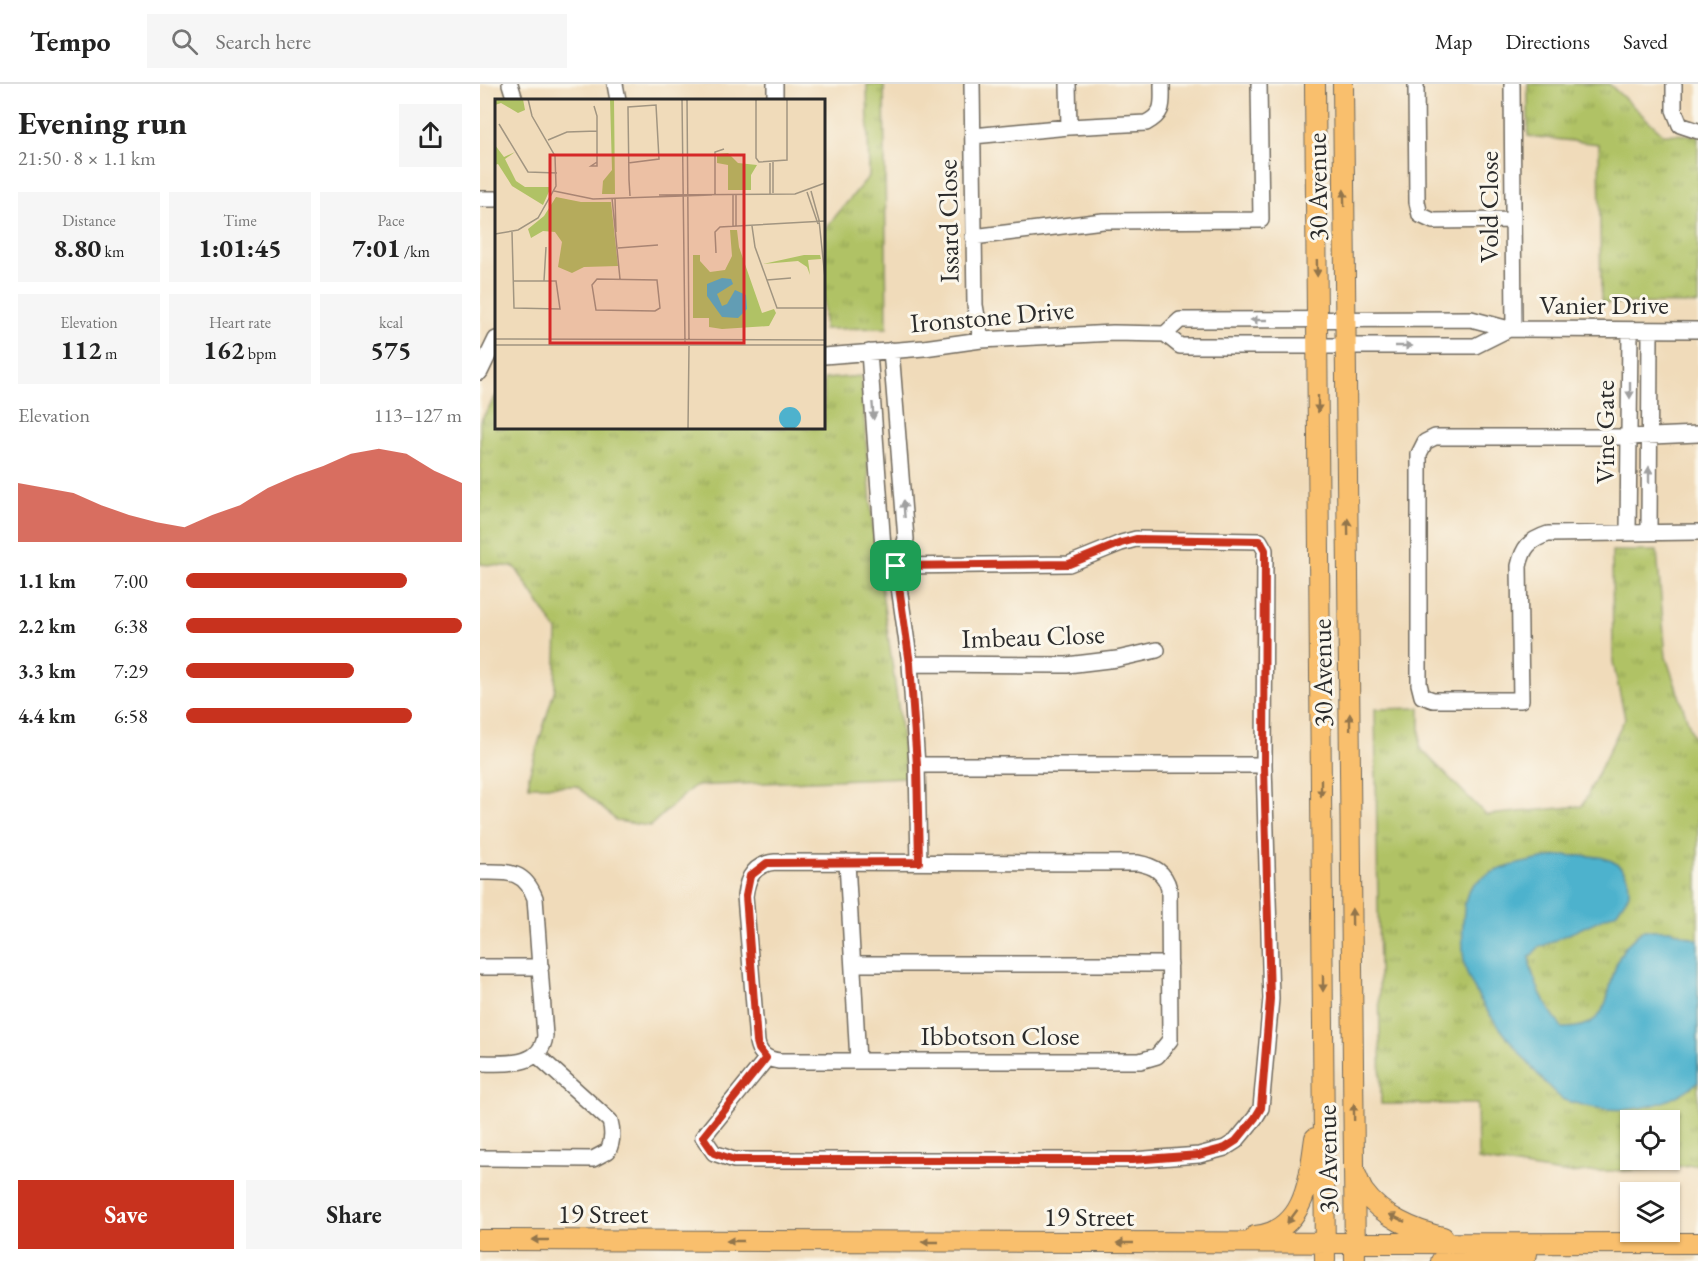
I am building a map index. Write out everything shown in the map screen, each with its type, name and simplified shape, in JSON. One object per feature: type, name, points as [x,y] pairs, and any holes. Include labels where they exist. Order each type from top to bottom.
[{"type":"main road","name":"30 Avenue","points":[[1315,84],[1324,1256]]},
{"type":"main road","name":"30 Avenue","points":[[1343,84],[1355,1252]]},
{"type":"main road","points":[[1184,1243],[1269,1234],[1286,1225],[1301,1205],[1308,1182],[1324,1080]]},
{"type":"main road","points":[[1354,1170],[1363,1191],[1382,1211],[1429,1234],[1472,1243]]},
{"type":"main road","name":"19 Street","points":[[480,1240],[1184,1243],[1324,1256],[1472,1243],[1698,1243]]},
{"type":"main road","points":[[1441,1261],[1676,1243]]},
{"type":"street","points":[[510,84],[515,99]]},
{"type":"street","points":[[615,84],[618,99]]},
{"type":"street","points":[[775,84],[776,99]]},
{"type":"street","name":"Issard Close","points":[[972,84],[975,304],[981,340]]},
{"type":"street","points":[[1068,84],[1069,127]]},
{"type":"street","name":"Issard Close","points":[[973,136],[1146,123],[1156,117],[1162,108],[1162,84]]},
{"type":"street","points":[[974,237],[1103,221],[1262,220],[1259,84]]},
{"type":"street","points":[[1416,84],[1417,202],[1420,215],[1433,221],[1513,220]]},
{"type":"street","name":"Vold Close","points":[[1512,84],[1512,329]]},
{"type":"street","points":[[1674,84],[1674,110],[1680,125],[1698,131]]},
{"type":"street","points":[[1165,334],[1180,320],[1317,319]]},
{"type":"street","name":"Vanier Drive","points":[[1317,319],[1471,319],[1512,329],[1698,330]]},
{"type":"street","name":"Vanier Drive","points":[[1318,346],[1475,346],[1512,329]]},
{"type":"street","name":"Vine Gate","points":[[1628,534],[1630,331]]},
{"type":"street","name":"Vine Gate","points":[[1649,533],[1650,331]]},
{"type":"street","name":"Ironstone Drive","points":[[825,356],[981,340],[1113,333],[1165,334],[1180,346],[1318,346]]},
{"type":"street","points":[[480,372],[495,341]]},
{"type":"street","points":[[891,350],[906,539],[896,566]]},
{"type":"street","points":[[869,352],[883,547],[896,566],[910,664],[917,765],[919,862]]},
{"type":"street","points":[[1698,434],[1629,437],[1435,437],[1425,442],[1419,454],[1419,684],[1422,696],[1433,700],[1521,700],[1519,566],[1527,544],[1536,538],[1548,534],[1698,532]]},
{"type":"street","points":[[766,1058],[703,1137],[714,1153],[734,1160],[1132,1160],[1199,1155],[1225,1148],[1236,1141],[1261,1108],[1270,999],[1264,765],[1265,550],[1260,541],[1136,539],[1069,564],[896,566]]},
{"type":"street","name":"Imbeau Close","points":[[910,664],[1067,664],[1118,660],[1156,650]]},
{"type":"street","points":[[917,765],[1264,765]]},
{"type":"street","points":[[847,862],[858,1061]]},
{"type":"street","name":"Ibbotson Close","points":[[847,862],[1138,863],[1148,865],[1163,874],[1169,889],[1170,1041],[1162,1052],[1148,1060],[779,1061],[766,1058],[757,1042],[746,896],[750,876],[767,863],[847,862]]},
{"type":"street","points":[[480,872],[512,873],[527,882],[535,898],[545,1036],[537,1054],[519,1062],[480,1063]]},
{"type":"street","points":[[853,964],[1170,964]]},
{"type":"street","points":[[480,967],[541,967]]},
{"type":"street","points":[[480,1158],[593,1159],[608,1151],[612,1143],[613,1129],[610,1121],[537,1054]]},
{"type":"green space","points":[[867,84],[884,84],[887,328],[825,329],[825,229],[869,176]]},
{"type":"green space","points":[[1528,84],[1609,84],[1663,134],[1698,135],[1698,304],[1601,303],[1599,144],[1528,136]]},
{"type":"green space","points":[[861,376],[873,529],[906,777],[694,786],[650,826],[617,821],[577,786],[529,786],[529,775],[555,688],[557,631],[515,567],[480,564],[480,422],[495,398],[495,429],[825,429],[825,379]]},
{"type":"green space","points":[[1612,551],[1657,551],[1666,657],[1698,751],[1698,1164],[1680,1166],[1680,1110],[1620,1110],[1620,1170],[1634,1170],[1562,1173],[1478,1160],[1477,1104],[1381,1104],[1375,709],[1420,708],[1420,748],[1486,815],[1582,806],[1625,718],[1613,662]]},
{"type":"water","points":[[1558,856],[1587,856],[1606,859],[1621,868],[1629,882],[1629,894],[1617,912],[1538,948],[1529,958],[1541,995],[1562,1028],[1580,1026],[1593,1021],[1601,1012],[1623,950],[1643,930],[1671,930],[1698,940],[1698,1082],[1672,1098],[1658,1104],[1628,1109],[1597,1108],[1564,1100],[1547,1085],[1510,1041],[1471,984],[1464,963],[1463,941],[1463,916],[1470,889],[1477,881],[1498,870]]},
{"type":"route","points":[[1136,539],[1260,541],[1265,550],[1264,765],[1270,999],[1261,1108],[1236,1141],[1225,1148],[1199,1155],[1132,1160],[734,1160],[714,1153],[703,1137],[766,1058],[761,1053],[757,1042],[746,896],[746,885],[750,876],[760,866],[775,862],[919,862],[917,765],[910,664],[896,566],[1069,564],[1136,539]]}]
